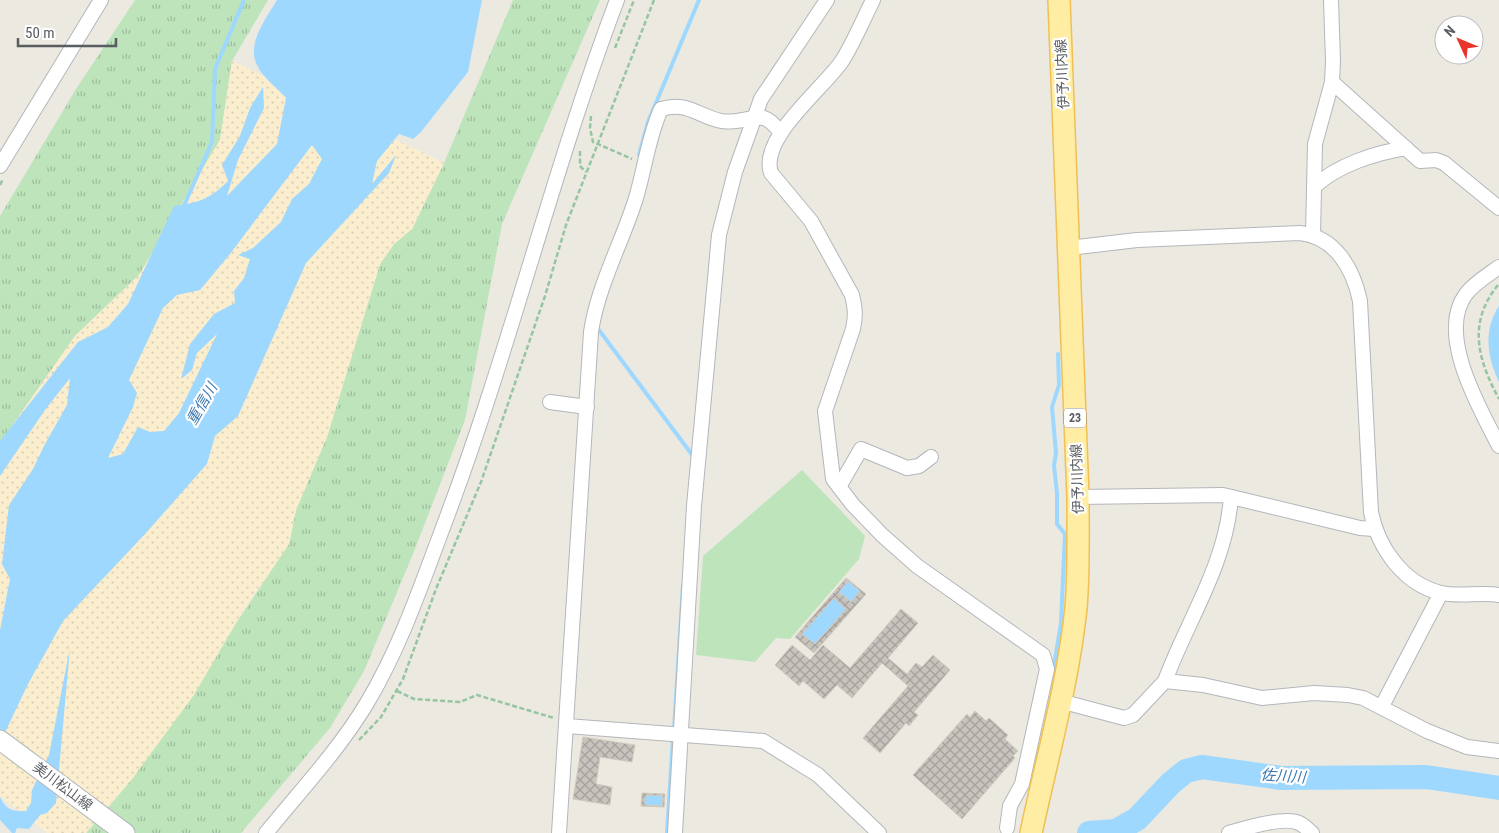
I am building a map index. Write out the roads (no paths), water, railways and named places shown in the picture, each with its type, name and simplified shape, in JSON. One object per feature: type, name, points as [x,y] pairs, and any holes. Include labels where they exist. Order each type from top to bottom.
[{"type":"main road","name":"伊予川内線","points":[[1032,830],[1060,702],[1076,609],[1078,570],[1078,497],[1059,0]]},
{"type":"main road","name":"美川松山線","points":[[0,740],[125,833]]},
{"type":"street","points":[[0,166],[101,0]]},
{"type":"street","points":[[266,833],[322,767],[354,724],[380,679],[408,619],[470,457],[533,262],[590,69],[617,0]]},
{"type":"street","points":[[675,833],[694,506],[719,235],[730,187],[761,99],[827,0]]},
{"type":"street","points":[[873,0],[842,61],[806,101],[782,133],[769,158],[771,173],[811,221],[852,295],[855,306],[853,329],[825,411],[833,479],[882,535],[918,566],[1043,655],[1046,660],[1047,669],[1022,784],[1010,806],[1005,831],[1032,830]]},
{"type":"street","points":[[1313,234],[1315,144],[1332,82],[1331,0]]},
{"type":"street","points":[[1332,82],[1420,160],[1436,160],[1444,163],[1499,208]]},
{"type":"street","points":[[559,833],[593,318],[636,197],[648,143],[661,109],[682,106],[720,121],[742,122],[762,118],[769,120],[782,133]]},
{"type":"street","points":[[1314,187],[1332,172],[1376,153],[1406,148]]},
{"type":"street","points":[[1069,248],[1137,240],[1291,233],[1313,234],[1326,241],[1338,252],[1356,281],[1360,301],[1371,512],[1374,529],[1384,551],[1393,562],[1423,585],[1441,593],[1499,595]]},
{"type":"street","points":[[1499,267],[1465,295],[1458,318],[1456,336],[1462,367],[1499,446]]},
{"type":"street","points":[[550,402],[587,407]]},
{"type":"street","points":[[839,487],[861,449],[907,468],[919,466],[931,457]]},
{"type":"street","points":[[1078,497],[1223,495],[1271,505],[1360,528],[1374,529]]},
{"type":"street","points":[[1060,702],[1124,718],[1133,715],[1165,680],[1175,653],[1214,572],[1228,529],[1231,497]]},
{"type":"street","points":[[1382,706],[1441,593]]},
{"type":"street","points":[[1165,680],[1203,685],[1262,698],[1331,692],[1364,698],[1427,731],[1466,747],[1499,751]]},
{"type":"street","points":[[567,724],[682,736],[763,741],[772,744],[818,774],[879,833]]},
{"type":"street","points":[[1229,833],[1278,821],[1299,822],[1312,833]]},
{"type":"water","name":"重信川","points":[[277,0],[482,0],[468,72],[421,132],[413,139],[399,134],[377,161],[372,184],[396,155],[389,173],[306,263],[238,416],[215,436],[207,464],[146,533],[63,621],[28,684],[0,743],[0,630],[10,579],[2,564],[9,505],[33,469],[67,405],[70,378],[45,410],[0,476],[0,441],[78,342],[108,327],[128,304],[174,206],[203,199],[228,181],[222,165],[240,136],[250,108],[263,87],[264,108],[238,160],[227,196],[277,144],[286,98],[262,74],[254,57],[254,48],[263,22]],"holes":[[[312,145],[322,159],[309,184],[292,199],[281,222],[253,248],[238,255],[250,259],[244,278],[234,291],[235,303],[214,314],[190,344],[181,379],[192,370],[197,353],[217,334],[179,413],[164,431],[150,432],[138,427],[123,454],[108,458],[133,407],[137,393],[129,380],[163,308],[177,295],[200,290],[230,254]]]},
{"type":"water","points":[[1499,306],[1499,382],[1492,363],[1489,334],[1494,315]]},
{"type":"water","points":[[848,581],[860,591],[851,602],[839,592]]},
{"type":"water","points":[[834,598],[846,609],[815,644],[802,634]]},
{"type":"water","points":[[70,648],[56,803],[47,813],[40,815],[29,829],[17,828],[15,833],[12,833],[0,820],[0,797],[8,808],[13,810],[26,811],[31,803],[32,790],[49,755]]},
{"type":"water","points":[[646,795],[663,796],[662,806],[645,805]]},
{"type":"waterway","points":[[183,208],[212,142],[215,69],[244,0]]},
{"type":"waterway","points":[[639,155],[648,122],[699,0]]},
{"type":"waterway","points":[[596,326],[693,456],[693,459]]},
{"type":"waterway","points":[[1053,671],[1061,623],[1065,534],[1057,524],[1057,493],[1054,466],[1056,453],[1052,407],[1059,385],[1058,354]]},
{"type":"waterway","points":[[674,730],[683,585]]},
{"type":"waterway","points":[[667,833],[673,737]]},
{"type":"waterway","name":"佐川川","points":[[1089,833],[1116,831],[1137,819],[1171,783],[1186,771],[1202,767],[1281,778],[1426,777],[1499,788]]}]
